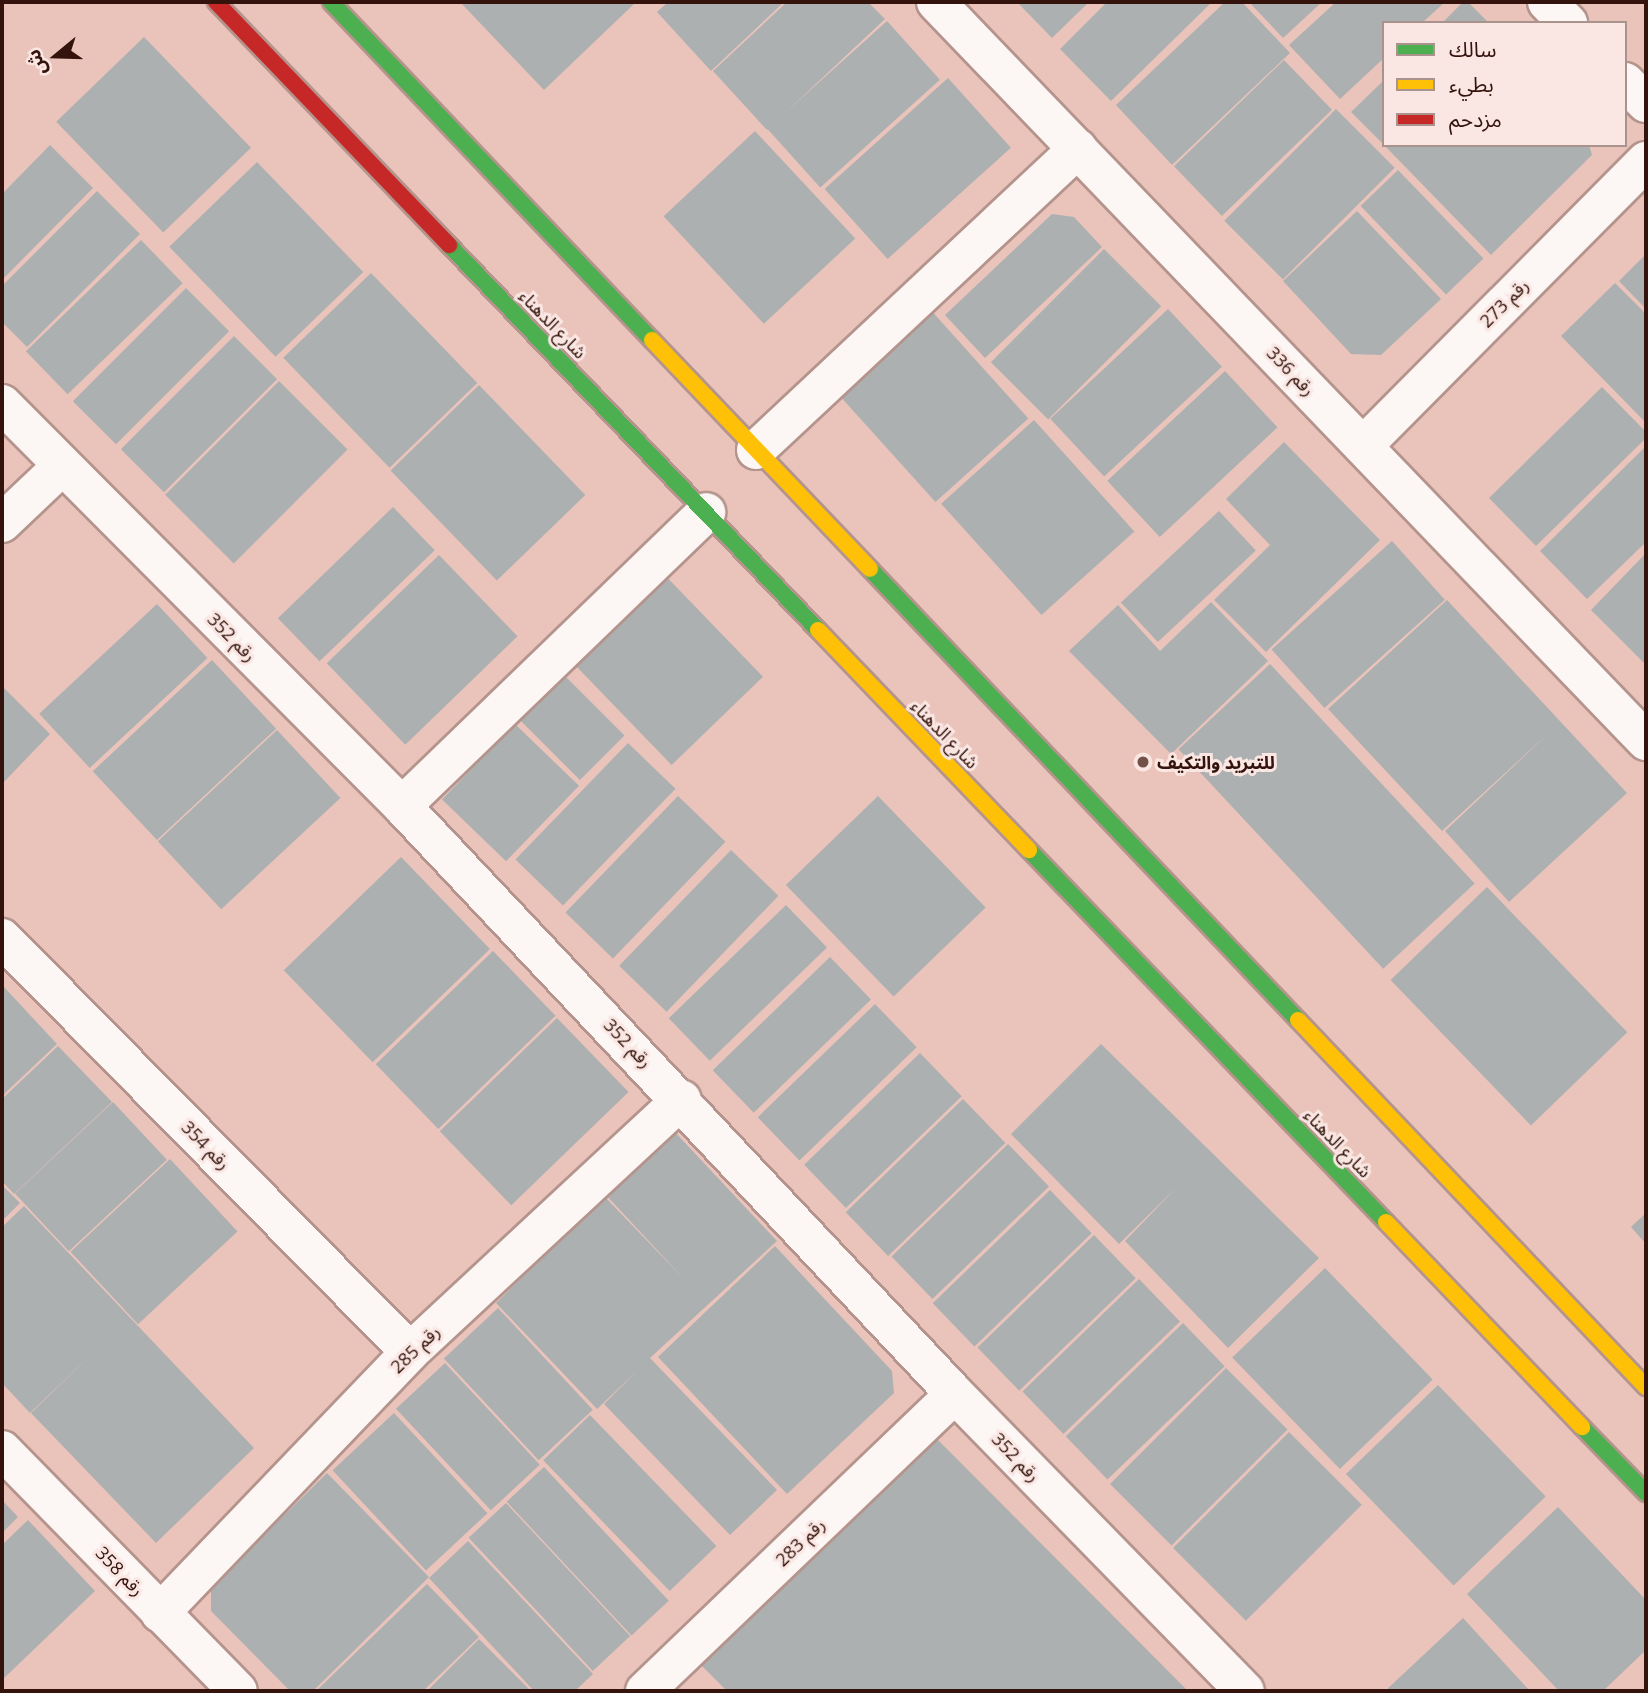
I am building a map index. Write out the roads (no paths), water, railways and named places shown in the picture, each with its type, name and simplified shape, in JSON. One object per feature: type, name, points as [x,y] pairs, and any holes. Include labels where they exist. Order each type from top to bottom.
[{"type":"street","name":"شارع الدهناء","points":[[216,2],[1646,1493]]},
{"type":"street","points":[[331,2],[1646,1387]]},
{"type":"street","name":"رقم 336","points":[[936,2],[1646,741]]},
{"type":"street","points":[[1547,2],[1566,21]]},
{"type":"street","points":[[1627,84],[1646,103]]},
{"type":"street","points":[[756,450],[1078,149]]},
{"type":"street","name":"رقم 273","points":[[1363,446],[1646,161]]},
{"type":"street","name":"رقم 352","points":[[2,404],[61,467],[401,806],[682,1099],[955,1394],[1245,1691]]},
{"type":"street","points":[[2,523],[61,467]]},
{"type":"street","points":[[401,806],[706,512]]},
{"type":"street","name":"رقم 354","points":[[2,938],[410,1352]]},
{"type":"street","name":"رقم 285","points":[[160,1613],[410,1352],[682,1099]]},
{"type":"street","name":"رقم 283","points":[[645,1691],[955,1394]]},
{"type":"street","name":"رقم 358","points":[[2,1450],[238,1691]]},
{"type":"place","name":"للتبرید والتکیف","points":[[1143,762]]}]
